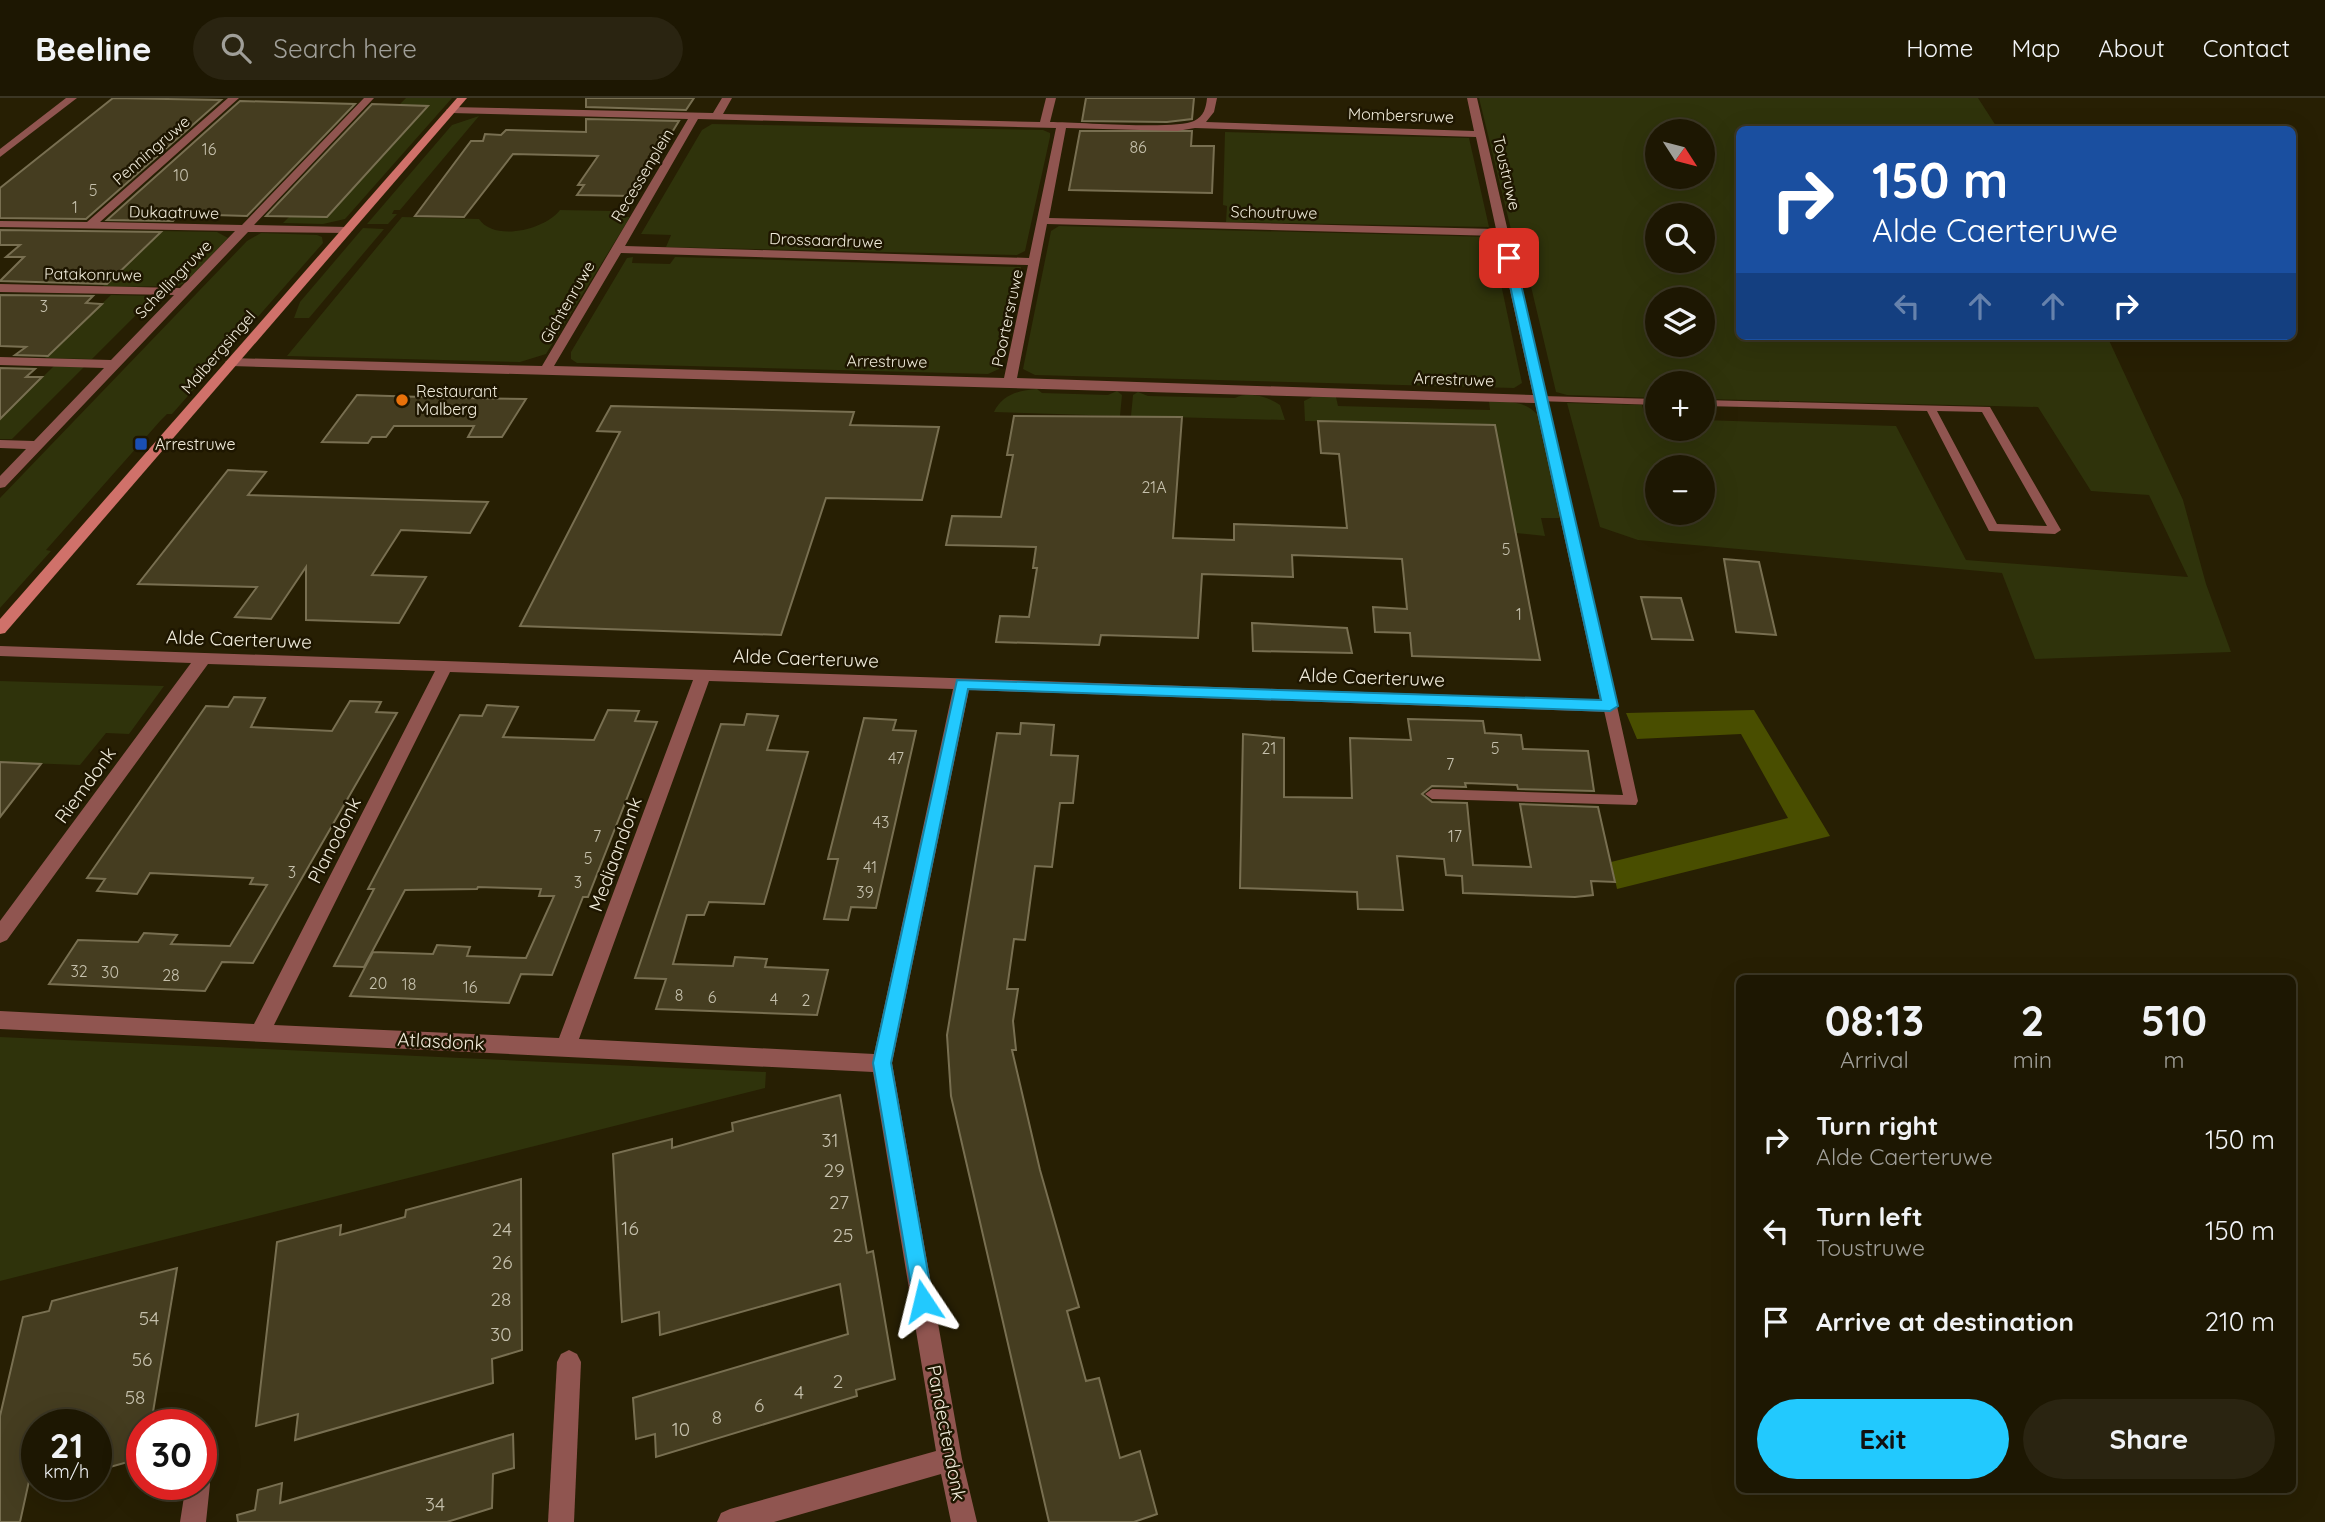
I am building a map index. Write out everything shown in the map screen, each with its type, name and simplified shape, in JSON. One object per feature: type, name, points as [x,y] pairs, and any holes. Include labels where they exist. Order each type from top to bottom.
[{"type":"street","points":[[65,98],[72,98]]},
{"type":"street","points":[[0,155],[72,98]]},
{"type":"street","name":"Penningruwe","points":[[89,226],[234,98]]},
{"type":"street","name":"Schellingruwe","points":[[0,484],[369,98]]},
{"type":"street","name":"Malbergsingel","points":[[0,629],[462,98]]},
{"type":"street","points":[[716,117],[727,98]]},
{"type":"street","points":[[1045,123],[1051,98]]},
{"type":"street","points":[[1195,125],[1210,115],[1212,98]]},
{"type":"street","name":"Toustruwe","points":[[1472,98],[1610,706]]},
{"type":"street","name":"Recessenplein","points":[[451,110],[1177,128],[1195,125]]},
{"type":"street","name":"Recessenplein","points":[[616,249],[695,116]]},
{"type":"street","points":[[1036,262],[1062,124]]},
{"type":"street","name":"Mombersruwe","points":[[1195,125],[1480,134]]},
{"type":"street","name":"Schoutruwe","points":[[1044,221],[1504,233]]},
{"type":"street","name":"Dukaatruwe","points":[[0,225],[347,230]]},
{"type":"street","name":"Drossaardruwe","points":[[616,249],[1036,262]]},
{"type":"street","name":"Gichtenruwe","points":[[546,370],[616,249]]},
{"type":"street","name":"Poortersruwe","points":[[1010,382],[1036,262]]},
{"type":"street","name":"Patakonruwe","points":[[0,288],[185,292]]},
{"type":"street","points":[[0,360],[116,364]]},
{"type":"street","name":"Arrestruwe","points":[[231,362],[1541,399]]},
{"type":"street","points":[[0,444],[39,445]]},
{"type":"street","name":"Alde Caerteruwe","points":[[0,651],[1610,706]]},
{"type":"street","name":"Riemdonk","points":[[0,935],[203,659]]},
{"type":"street","name":"Planodonk","points":[[260,1032],[445,667]]},
{"type":"street","name":"Mediaandonk","points":[[566,1047],[703,675]]},
{"type":"street","name":"Pandectendonk","points":[[962,684],[882,1063],[950,1460],[964,1522]]},
{"type":"street","name":"Atlasdonk","points":[[0,1020],[882,1063]]},
{"type":"street","points":[[561,1522],[569,1362]]},
{"type":"street","points":[[730,1522],[950,1460]]},
{"type":"street","points":[[193,1522],[196,1500]]},
{"type":"lane","points":[[1541,399],[1645,402]]},
{"type":"lane","points":[[1715,403],[1930,407],[1986,409],[2055,530],[1993,528],[1930,407]]},
{"type":"lane","points":[[1432,794],[1632,801],[1610,706]]},
{"type":"green space","points":[[406,98],[452,98],[345,219],[323,224],[283,223],[290,216],[327,217],[427,106],[399,105]]},
{"type":"green space","points":[[1479,98],[1978,98],[1996,126],[1736,126],[1736,340],[2109,340],[2183,500],[2206,584],[2231,652],[2035,659],[2002,573],[1638,540],[1600,527],[1567,403],[1642,405],[1645,416],[1645,441],[1715,441],[1715,420],[1896,426],[1966,560],[2188,577],[2149,495],[2091,491],[2038,407],[1715,399],[1715,371],[1645,371],[1645,398],[1567,395],[1556,392],[1524,257],[1517,254]]},
{"type":"green space","points":[[479,116],[400,210],[394,210],[392,214],[397,214],[388,224],[367,224],[452,125]]},
{"type":"green space","points":[[712,124],[1043,130],[1050,133],[1050,137],[1025,251],[1017,255],[666,247],[671,235],[641,234],[702,130]]},
{"type":"green space","points":[[1225,132],[1469,138],[1489,227],[1226,222],[1227,206],[1223,205]]},
{"type":"green space","points":[[560,210],[612,211],[610,216],[630,217],[546,354],[520,362],[287,356],[402,217],[479,219],[486,226],[507,232],[532,228],[553,217]]},
{"type":"green space","points":[[1059,226],[1491,237],[1522,383],[1514,388],[1035,375],[1023,369],[1051,231]]},
{"type":"green space","points":[[363,228],[384,229],[309,318],[294,318],[300,302]]},
{"type":"green space","points":[[161,231],[217,232],[228,238],[186,282],[178,286],[102,287]]},
{"type":"green space","points":[[261,233],[317,235],[322,237],[323,243],[172,414],[167,414],[161,420],[46,550],[51,551],[0,608],[0,498],[247,241]]},
{"type":"green space","points":[[633,257],[632,263],[670,264],[675,257],[1021,267],[999,369],[988,374],[577,363],[571,359],[571,352],[627,258]]},
{"type":"green space","points":[[111,295],[155,296],[92,359],[45,358]]},
{"type":"green space","points":[[54,366],[84,367],[12,439],[0,439],[0,419]]},
{"type":"green space","points":[[1037,389],[1042,393],[1108,395],[1117,391],[1122,395],[1120,416],[994,412],[1002,401],[1012,394]]},
{"type":"green space","points":[[1138,392],[1148,396],[1235,398],[1258,395],[1280,405],[1285,420],[1131,416],[1133,395]]},
{"type":"green space","points":[[1312,397],[1336,397],[1338,406],[1490,410],[1489,401],[1526,406],[1537,414],[1560,518],[1541,518],[1545,536],[1516,533],[1495,425],[1305,421],[1304,401]]},
{"type":"green space","points":[[0,681],[164,686],[129,734],[106,733],[80,765],[0,762]]},
{"type":"green space","points":[[0,1037],[766,1072],[765,1088],[0,1281]]},
{"type":"shaded area","points":[[1754,710],[1830,836],[1617,889],[1611,862],[1788,818],[1741,734],[1637,739],[1626,713]]},
{"type":"building","points":[[113,98],[221,100],[86,219],[0,218],[0,188]]},
{"type":"building","points":[[586,98],[694,98],[686,110],[586,107]]},
{"type":"building","points":[[1086,98],[1194,98],[1192,119],[1167,122],[1082,121]]},
{"type":"building","points":[[240,101],[355,104],[247,216],[180,214],[173,221],[107,220]]},
{"type":"building","points":[[372,104],[428,106],[327,217],[266,216]]},
{"type":"building","points":[[586,119],[679,121],[633,196],[577,195],[584,185],[578,185],[598,156],[513,154],[464,217],[415,216],[471,141],[483,141],[485,134],[501,135],[506,130],[586,132]]},
{"type":"building","points":[[1080,131],[1192,131],[1191,146],[1214,146],[1212,193],[1069,190]]},
{"type":"building","points":[[0,230],[161,232],[107,284],[0,281],[24,257],[6,257],[20,245],[0,245]]},
{"type":"building","points":[[0,295],[93,296],[86,303],[102,304],[48,356],[15,355],[26,347],[0,346]]},
{"type":"building","points":[[0,368],[35,369],[26,377],[42,377],[0,419]]},
{"type":"building","points":[[357,395],[526,399],[502,437],[468,437],[474,426],[394,426],[386,437],[372,437],[368,443],[322,442]]},
{"type":"building","points":[[611,406],[854,412],[850,425],[939,427],[922,500],[826,498],[781,635],[520,626],[620,432],[597,431]]},
{"type":"building","points":[[1014,416],[1182,417],[1173,538],[1234,540],[1234,524],[1347,528],[1339,454],[1321,453],[1318,421],[1495,425],[1540,660],[1412,656],[1410,633],[1375,632],[1373,607],[1407,609],[1402,559],[1292,555],[1293,577],[1202,574],[1198,638],[1101,635],[1099,645],[996,642],[1000,616],[1029,617],[1037,568],[1033,568],[1036,547],[946,545],[952,516],[1001,517],[1013,455],[1007,455]]},
{"type":"building","points":[[228,470],[266,472],[248,495],[488,502],[470,533],[401,530],[372,575],[426,577],[399,623],[306,620],[306,567],[271,619],[235,617],[257,587],[138,584]]},
{"type":"building","points":[[1724,559],[1759,562],[1776,635],[1736,632]]},
{"type":"building","points":[[1641,597],[1681,598],[1693,640],[1652,639]]},
{"type":"building","points":[[1252,623],[1347,628],[1352,653],[1253,651]]},
{"type":"building","points":[[234,697],[265,698],[251,727],[332,731],[350,701],[381,702],[376,712],[397,713],[253,963],[222,962],[205,991],[49,984],[78,940],[138,942],[144,933],[177,935],[171,944],[230,946],[267,885],[250,884],[253,878],[150,873],[137,894],[97,891],[105,879],[87,878],[206,706],[228,707]]},
{"type":"building","points":[[487,705],[518,707],[503,737],[594,740],[608,710],[639,711],[635,721],[657,722],[588,897],[583,897],[552,975],[521,974],[509,1003],[350,996],[373,952],[433,954],[437,945],[470,947],[467,956],[526,958],[554,896],[539,896],[541,889],[478,887],[405,890],[364,967],[334,966],[374,889],[368,889],[460,715],[482,716]]},
{"type":"building","points":[[747,714],[778,716],[767,750],[808,752],[764,904],[709,902],[704,915],[687,915],[673,964],[733,966],[735,957],[767,959],[765,967],[828,970],[817,1015],[656,1009],[666,979],[635,978],[721,724],[744,725]]},
{"type":"building","points":[[864,718],[896,720],[893,730],[916,731],[876,908],[851,907],[848,920],[824,919],[838,859],[828,859]]},
{"type":"building","points":[[1408,719],[1483,721],[1485,733],[1521,735],[1523,749],[1588,751],[1594,791],[1518,789],[1517,785],[1465,783],[1466,787],[1432,786],[1422,794],[1432,802],[1467,803],[1473,865],[1531,867],[1520,804],[1598,807],[1615,882],[1591,881],[1593,895],[1575,897],[1463,893],[1462,876],[1446,875],[1444,859],[1397,856],[1403,910],[1358,909],[1357,892],[1240,888],[1243,734],[1284,738],[1284,797],[1352,798],[1350,738],[1411,740]]},
{"type":"building","points":[[1021,723],[1054,725],[1051,755],[1078,756],[1073,803],[1060,803],[1052,867],[1035,866],[1025,940],[1014,939],[1007,989],[1018,989],[1013,1021],[1016,1050],[1012,1050],[1040,1170],[1079,1307],[1067,1311],[1086,1381],[1099,1378],[1120,1458],[1140,1451],[1157,1514],[1134,1522],[1049,1522],[951,1096],[947,1035],[997,733],[1020,734]]},
{"type":"building","points":[[0,762],[41,764],[0,817]]},
{"type":"building","points":[[840,1095],[867,1253],[873,1251],[895,1379],[856,1390],[857,1396],[656,1457],[655,1434],[636,1439],[633,1398],[848,1334],[840,1284],[660,1335],[659,1312],[622,1322],[613,1154],[672,1139],[672,1148],[733,1131],[732,1123]]},
{"type":"building","points":[[521,1179],[522,1350],[492,1359],[493,1383],[295,1440],[298,1414],[256,1426],[277,1242],[341,1225],[340,1235],[405,1217],[406,1210]]},
{"type":"building","points":[[177,1268],[154,1409],[126,1409],[126,1463],[112,1466],[112,1409],[21,1409],[21,1500],[25,1500],[20,1522],[0,1522],[0,1416],[23,1317],[49,1311],[52,1301]]},
{"type":"building","points":[[513,1434],[514,1468],[493,1474],[492,1508],[447,1522],[238,1522],[237,1515],[255,1510],[258,1490],[282,1483],[280,1503]]},
{"type":"place","name":"Restaurant Malberg","points":[[402,400]]},
{"type":"place","name":"Arrestruwe","points":[[141,444]]},
{"type":"route","points":[[923,1301],[882,1063],[962,684],[1610,706],[1509,258]]}]
